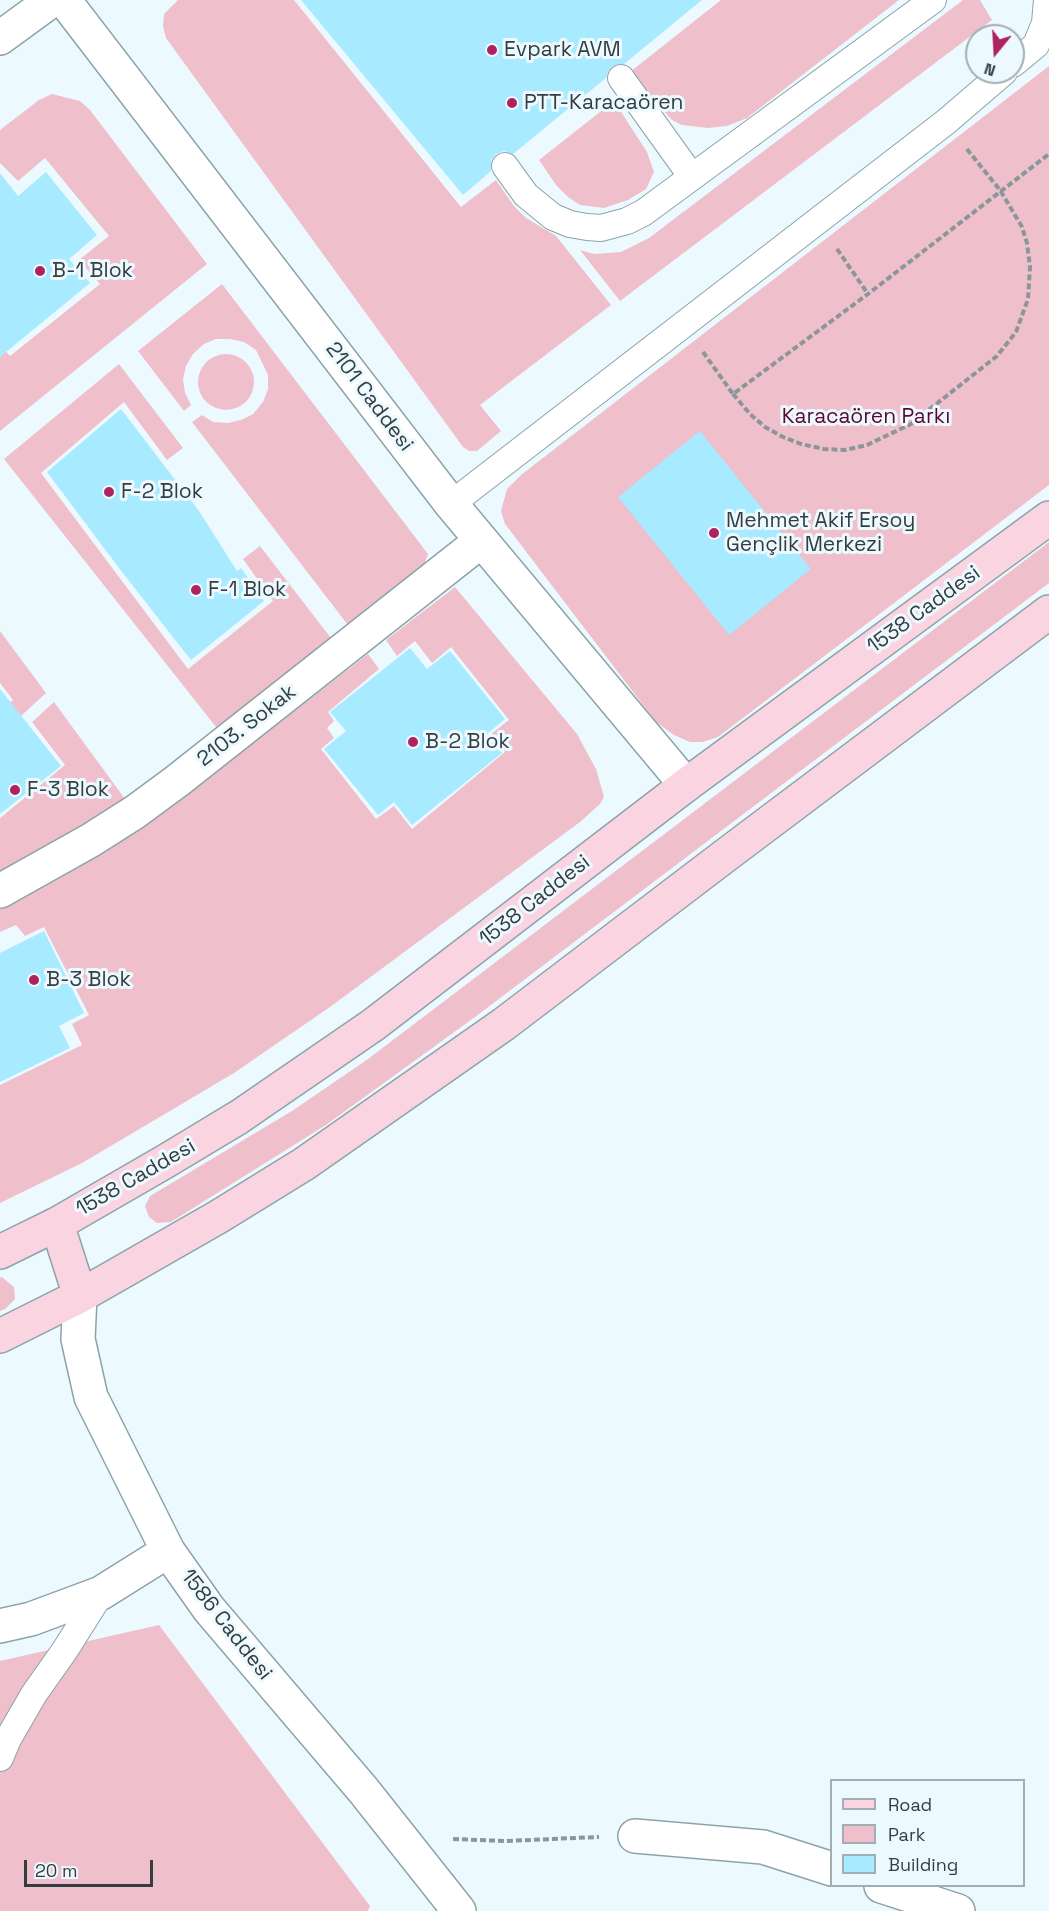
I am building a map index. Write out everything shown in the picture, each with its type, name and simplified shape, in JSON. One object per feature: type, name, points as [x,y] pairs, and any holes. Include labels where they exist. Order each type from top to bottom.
[{"type":"main road","name":"1538 Caddesi","points":[[0,1252],[57,1224],[166,1161],[238,1117],[373,1025],[686,785],[1049,518]]},
{"type":"main road","points":[[0,1336],[80,1296],[218,1217],[304,1164],[504,1024],[1049,612]]},
{"type":"main road","points":[[57,1224],[80,1296]]},
{"type":"street","points":[[0,38],[52,0]]},
{"type":"street","name":"2101 Caddesi","points":[[64,0],[451,504],[686,785]]},
{"type":"street","name":"2103. Sokak","points":[[0,891],[91,840],[177,781],[481,541]]},
{"type":"street","name":"1586 Caddesi","points":[[80,1296],[78,1339],[91,1397],[168,1551],[209,1609],[364,1791],[459,1911]]},
{"type":"street","points":[[0,1626],[31,1619],[101,1593],[168,1551]]},
{"type":"street","points":[[635,1836],[763,1847],[830,1869]]},
{"type":"street","points":[[884,1887],[958,1911]]},
{"type":"lane","points":[[505,166],[526,195],[553,217],[570,224],[587,227],[614,226],[627,221],[643,213],[933,0]]},
{"type":"lane","points":[[1025,54],[1036,45],[1045,23],[1047,0]]},
{"type":"lane","points":[[621,78],[692,177]]},
{"type":"lane","points":[[451,504],[947,121],[990,84]]},
{"type":"lane","points":[[0,1758],[8,1739],[34,1694],[101,1593]]},
{"type":"path","points":[[684,324],[750,414],[765,427],[801,444],[824,449],[845,450],[867,445],[911,424],[997,356],[1016,332],[1028,299],[1030,267],[1022,227],[1000,190],[957,137],[947,121]]},
{"type":"path","points":[[734,394],[1049,154]]},
{"type":"path","points":[[836,248],[868,294]]},
{"type":"path","points":[[399,1837],[505,1840],[635,1836]]},
{"type":"green space","points":[[178,0],[294,0],[461,207],[496,180],[514,206],[526,218],[556,236],[611,305],[480,405],[501,431],[477,451],[469,451],[463,447],[166,38],[163,26],[164,14]]},
{"type":"green space","points":[[721,0],[899,0],[747,118],[727,126],[708,128],[682,125],[672,120],[630,72]]},
{"type":"green space","points":[[963,0],[980,0],[992,20],[987,24],[965,24],[965,40],[620,301],[580,250],[594,254],[621,252],[649,238]]},
{"type":"green space","name":"Karacaören Parkı","points":[[1049,66],[1049,485],[718,737],[703,742],[690,742],[674,735],[656,722],[505,524],[501,511],[507,489],[521,475]]},
{"type":"green space","points":[[52,94],[80,101],[90,110],[207,264],[0,431],[0,345],[10,356],[100,284],[79,260],[109,236],[45,158],[18,181],[0,163],[0,130],[39,100]]},
{"type":"green space","points":[[614,101],[647,152],[654,172],[646,189],[628,200],[604,208],[580,205],[556,185],[539,160]]},
{"type":"green space","points":[[222,284],[428,554],[420,576],[351,629],[192,422],[202,415],[213,422],[228,423],[253,414],[263,402],[268,389],[268,375],[256,350],[244,342],[230,339],[216,339],[204,344],[193,354],[186,366],[183,379],[185,393],[191,405],[184,411],[138,351]]},
{"type":"green space","points":[[220,354],[232,354],[242,358],[250,366],[254,382],[250,398],[242,406],[232,410],[220,410],[210,406],[202,398],[198,388],[198,376],[202,366],[210,358]]},
{"type":"green space","points":[[119,364],[183,448],[167,460],[124,402],[41,473],[188,669],[273,601],[243,559],[260,546],[334,642],[220,732],[4,459]]},
{"type":"green space","points":[[1049,542],[1049,583],[475,1017],[326,1125],[171,1222],[157,1223],[149,1217],[145,1206],[150,1196],[292,1111],[368,1059]]},
{"type":"green space","points":[[455,587],[577,734],[596,769],[604,797],[600,804],[580,822],[330,1007],[234,1073],[82,1163],[0,1203],[0,1085],[82,1045],[72,1024],[89,1015],[44,927],[25,936],[16,925],[0,932],[0,907],[67,871],[164,812],[368,654],[379,669],[328,712],[334,721],[327,728],[334,738],[321,749],[376,819],[394,806],[412,829],[505,752],[491,734],[509,720],[451,647],[432,663],[415,641],[397,656],[386,640]]},
{"type":"green space","points":[[0,631],[46,693],[10,726],[0,711],[13,700],[0,683]]},
{"type":"green space","points":[[54,702],[125,799],[76,830],[0,871],[0,818],[65,765],[32,722]]},
{"type":"green space","points":[[2,1277],[14,1287],[15,1299],[0,1311],[0,1278]]},
{"type":"green space","points":[[159,1625],[370,1906],[368,1911],[0,1911],[0,1661]]},
{"type":"building","name":"Evpark AVM","points":[[301,0],[702,0],[624,64],[612,66],[606,78],[513,154],[504,151],[496,154],[491,160],[491,171],[463,195]]},
{"type":"building","name":"B-1 Blok","points":[[46,172],[97,235],[69,259],[90,283],[0,357],[0,173],[18,196]]},
{"type":"building","points":[[121,409],[199,511],[237,571],[241,568],[264,601],[191,660],[47,472]]},
{"type":"building","name":"Mehmet Akif Ersoy Gençlik Merkezi","points":[[700,431],[811,569],[729,635],[618,497]]},
{"type":"building","name":"B-2 Blok","points":[[410,648],[427,669],[450,651],[505,719],[487,734],[502,753],[412,825],[394,802],[378,815],[324,749],[346,731],[330,712]]},
{"type":"building","name":"F-3 Blok","points":[[0,689],[61,766],[0,814]]},
{"type":"building","name":"B-3 Blok","points":[[44,931],[84,1013],[59,1026],[70,1048],[0,1082],[0,953]]},
{"type":"place","name":"Evpark AVM","points":[[492,50]]},
{"type":"place","name":"PTT-Karacaören","points":[[512,103]]},
{"type":"place","name":"B-1 Blok","points":[[40,271]]},
{"type":"place","name":"F-2 Blok","points":[[109,492]]},
{"type":"place","name":"Mehmet Akif Ersoy Gençlik Merkezi","points":[[714,533]]},
{"type":"place","name":"F-1 Blok","points":[[196,590]]},
{"type":"place","name":"B-2 Blok","points":[[413,742]]},
{"type":"place","name":"F-3 Blok","points":[[15,790]]},
{"type":"place","name":"B-3 Blok","points":[[34,980]]}]
